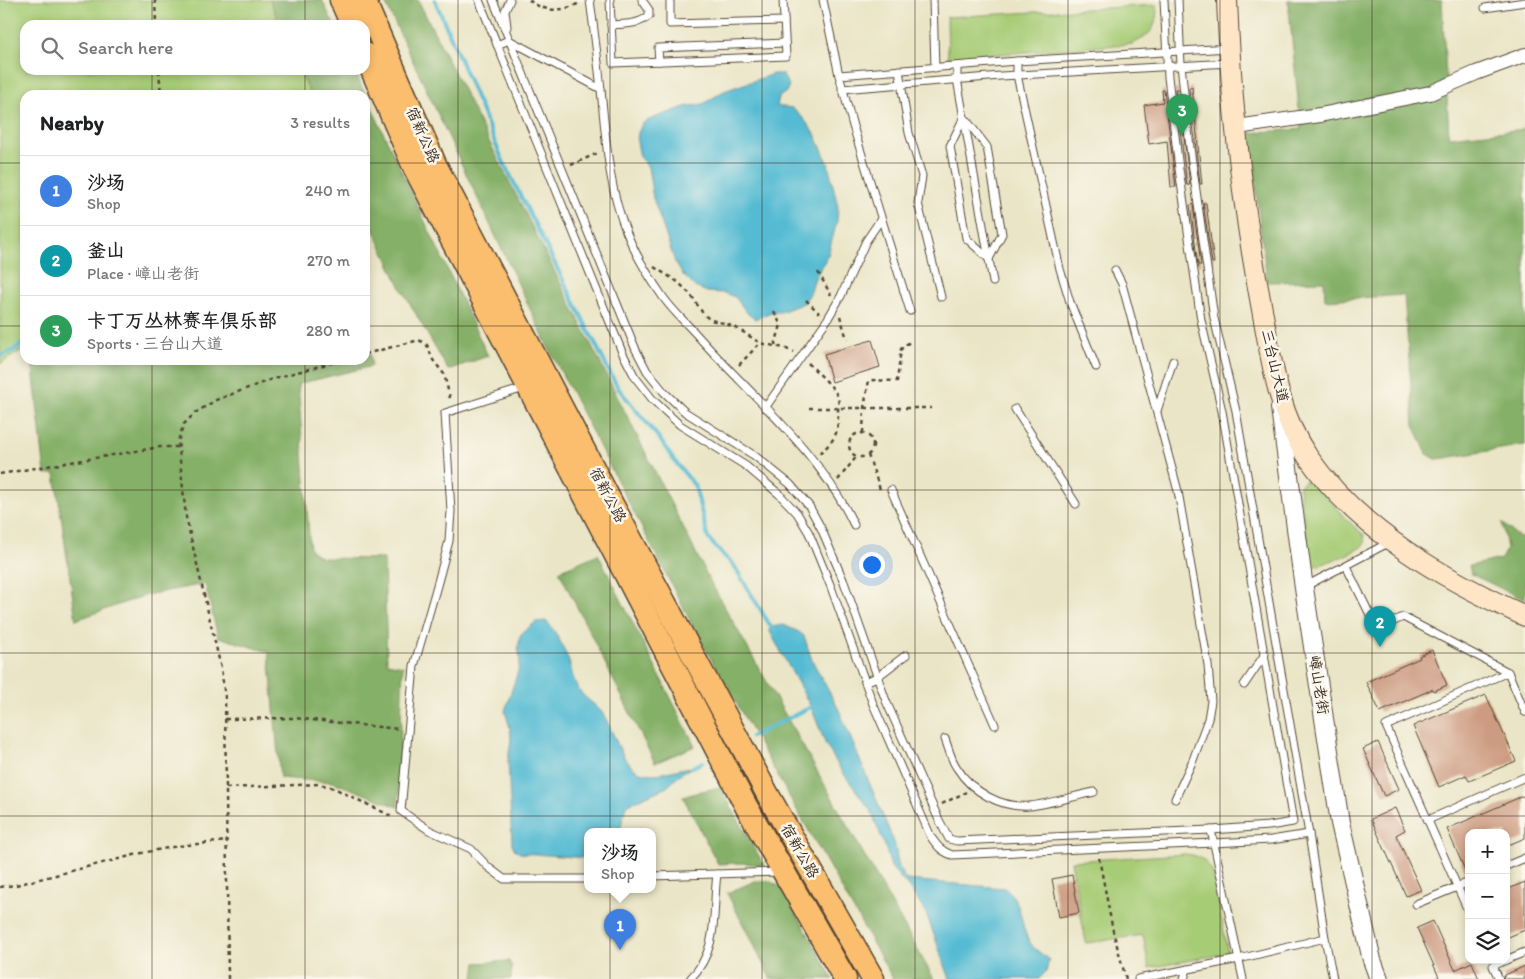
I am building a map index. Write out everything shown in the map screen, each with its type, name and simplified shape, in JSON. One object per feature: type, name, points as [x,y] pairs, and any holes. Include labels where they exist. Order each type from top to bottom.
[{"type":"highway","points":[[341,0],[350,20]]},
{"type":"highway","name":"宿新公路","points":[[364,0],[439,172],[612,504],[763,787],[873,979]]},
{"type":"highway","name":"宿新公路","points":[[370,65],[415,168],[746,806],[845,979]]},
{"type":"main road","name":"三台山大道","points":[[1227,0],[1230,55],[1244,195],[1258,287],[1277,388],[1295,435],[1318,471],[1360,515],[1393,541],[1449,579],[1525,616]]},
{"type":"street","points":[[1237,127],[1320,115],[1342,109],[1430,93],[1476,73],[1525,56]]},
{"type":"street","name":"嶂山老街","points":[[1277,388],[1304,588],[1340,823],[1372,960],[1379,979]]},
{"type":"lane","points":[[479,0],[622,352],[635,378],[653,400],[680,425],[746,466],[780,494],[797,513],[813,542],[873,704],[936,846],[943,852],[952,855],[1271,840],[1309,834]]},
{"type":"lane","points":[[493,0],[636,350],[648,371],[664,392],[685,412],[755,456],[790,484],[809,506],[822,528],[844,582],[886,701],[949,839],[957,841],[1211,830],[1269,826],[1294,822],[1222,411],[1201,320],[1179,168],[1168,66],[1164,0]]},
{"type":"lane","points":[[510,0],[505,11],[510,40]]},
{"type":"lane","points":[[590,0],[606,149],[617,203],[626,232],[664,298],[812,459],[846,508],[854,525]]},
{"type":"lane","points":[[610,0],[613,63],[786,56],[784,0]]},
{"type":"lane","points":[[611,24],[639,22],[645,19],[648,16],[649,10],[642,0]]},
{"type":"lane","points":[[670,0],[670,24],[784,21]]},
{"type":"lane","points":[[823,0],[842,89],[910,311]]},
{"type":"lane","points":[[933,0],[936,68]]},
{"type":"lane","points":[[1178,0],[1181,65],[1192,166],[1214,318],[1236,411],[1333,979]]},
{"type":"lane","points":[[1485,8],[1525,2]]},
{"type":"lane","points":[[497,45],[510,40],[601,89]]},
{"type":"lane","points":[[659,61],[658,48],[785,43]]},
{"type":"lane","points":[[839,75],[1017,61],[1167,52],[1230,55]]},
{"type":"lane","points":[[842,89],[1017,75],[1181,65],[1230,55]]},
{"type":"lane","points":[[1017,61],[1017,75],[1060,269],[1070,302],[1096,367]]},
{"type":"lane","points":[[956,66],[993,282]]},
{"type":"lane","points":[[899,70],[909,133],[922,176],[918,203],[941,297]]},
{"type":"lane","points":[[964,117],[987,147],[1002,234],[989,259]]},
{"type":"lane","points":[[964,117],[950,146],[966,238],[989,259]]},
{"type":"lane","points":[[765,408],[827,320],[866,241],[880,218]]},
{"type":"lane","points":[[1115,270],[1122,284],[1178,491],[1208,665],[1210,700],[1208,719],[1175,799]]},
{"type":"lane","points":[[1156,411],[1173,361]]},
{"type":"lane","points":[[529,387],[445,413],[451,512],[449,541],[414,666],[401,811],[428,830],[470,849],[488,867],[504,879],[584,879]]},
{"type":"lane","points":[[1015,409],[1076,504]]},
{"type":"lane","points":[[892,490],[995,726]]},
{"type":"lane","points":[[1304,588],[1393,541]]},
{"type":"lane","points":[[1346,566],[1377,629],[1403,617],[1508,672],[1525,712]]},
{"type":"lane","points":[[1244,685],[1265,654]]},
{"type":"lane","points":[[865,682],[877,677],[906,655]]},
{"type":"lane","points":[[1465,903],[1386,726],[1508,672]]},
{"type":"lane","points":[[945,739],[956,767],[968,783],[985,795],[1003,804],[1029,806],[1094,792]]},
{"type":"lane","points":[[1428,820],[1525,777]]},
{"type":"lane","points":[[1211,830],[1243,979]]},
{"type":"lane","points":[[1510,864],[1525,858]]},
{"type":"lane","points":[[656,876],[784,872]]},
{"type":"lane","points":[[690,979],[698,971],[707,955],[712,937],[717,874]]},
{"type":"lane","points":[[1416,904],[1465,883]]},
{"type":"lane","points":[[1138,979],[1325,938]]},
{"type":"lane","points":[[1510,958],[1525,952]]},
{"type":"lane","points":[[1491,964],[1498,979]]},
{"type":"lane","points":[[1184,979],[1188,969]]},
{"type":"path","points":[[154,0],[156,20]]},
{"type":"path","points":[[529,0],[545,9],[558,10],[572,7],[585,0]]},
{"type":"path","points":[[159,75],[161,90]]},
{"type":"path","points":[[561,169],[606,149]]},
{"type":"path","points":[[643,264],[657,268],[678,282],[691,296],[704,315],[711,320],[733,327],[760,343],[784,348],[802,356],[836,393],[838,399],[838,429],[836,435],[829,445],[812,459]]},
{"type":"path","points":[[818,272],[836,304],[847,339]]},
{"type":"path","points":[[806,300],[827,320]]},
{"type":"path","points":[[774,312],[781,325],[774,346]]},
{"type":"path","points":[[370,353],[420,340],[427,345],[433,360],[444,374],[453,410]]},
{"type":"path","points":[[863,433],[864,408],[869,380],[897,380],[901,349],[912,340]]},
{"type":"path","points":[[732,373],[760,343]]},
{"type":"path","points":[[228,979],[225,697],[221,668],[186,517],[178,442],[184,424],[195,412],[216,400],[275,378],[323,365]]},
{"type":"path","points":[[809,408],[931,408]]},
{"type":"path","points":[[863,433],[868,435],[873,441],[873,449],[868,455],[857,456],[851,451],[850,443],[853,436],[863,433]]},
{"type":"path","points":[[0,474],[160,447],[178,447]]},
{"type":"path","points":[[868,455],[883,496]]},
{"type":"path","points":[[832,488],[857,456]]},
{"type":"path","points":[[225,720],[294,718],[408,730]]},
{"type":"path","points":[[226,788],[319,784],[334,788],[389,815],[396,815],[401,811]]},
{"type":"path","points":[[934,809],[974,788]]},
{"type":"path","points":[[0,886],[16,885],[169,848],[227,840]]},
{"type":"path","points":[[1098,849],[1113,931],[1126,979]]},
{"type":"green space","points":[[0,0],[271,0],[280,20],[20,20],[20,75],[303,75],[310,90],[20,90],[20,351],[0,364]]},
{"type":"green space","points":[[270,0],[322,0],[332,20],[278,20]]},
{"type":"green space","points":[[384,0],[418,0],[710,581],[934,979],[893,979],[697,634],[547,345]]},
{"type":"green space","points":[[1288,0],[1442,0],[1449,137],[1525,129],[1525,445],[1436,459],[1427,454],[1414,425],[1404,295],[1325,300],[1324,281],[1267,282],[1249,133],[1301,129]]},
{"type":"green space","points":[[1157,5],[1156,19],[1149,34],[1132,44],[948,58],[947,17]]},
{"type":"green space","points":[[301,75],[356,75],[363,90],[309,90]]},
{"type":"green space","points":[[370,104],[488,356],[448,370],[401,288],[370,223]]},
{"type":"green space","points":[[370,356],[372,366],[298,384],[310,549],[322,558],[384,559],[387,663],[403,666],[398,807],[333,782],[280,778],[269,652],[218,637],[205,584],[146,595],[76,620],[55,474],[45,474],[33,365],[370,365]]},
{"type":"green space","points":[[1308,480],[1315,484],[1347,520],[1364,535],[1364,544],[1361,547],[1318,566],[1309,563],[1299,487],[1304,481]]},
{"type":"green space","points":[[1502,523],[1520,538],[1525,538],[1525,600],[1471,574],[1469,566],[1501,559],[1507,548]]},
{"type":"green space","points":[[598,554],[695,746],[655,763],[559,571]]},
{"type":"green space","points":[[720,787],[764,865],[742,863],[718,864],[683,797]]},
{"type":"green space","points":[[1185,854],[1202,859],[1213,873],[1228,953],[1149,968],[1143,935],[1086,943],[1071,861]]},
{"type":"green space","points":[[755,881],[769,881],[782,888],[833,979],[771,979],[727,893]]},
{"type":"green space","points":[[509,961],[512,967],[511,979],[474,979],[476,963]]},
{"type":"water","points":[[773,74],[782,74],[789,86],[786,92],[779,97],[777,106],[792,108],[803,118],[815,134],[828,163],[838,207],[837,221],[828,255],[804,303],[781,312],[771,312],[755,319],[748,314],[735,297],[724,293],[707,292],[695,287],[682,274],[675,262],[653,198],[648,167],[640,157],[637,142],[642,124],[651,119],[685,107],[703,104],[724,91]]},
{"type":"water","points":[[546,621],[554,630],[563,647],[574,681],[579,690],[603,714],[623,755],[633,768],[646,774],[653,774],[693,767],[683,772],[667,787],[626,805],[621,828],[584,828],[584,858],[520,853],[515,850],[512,844],[508,760],[511,740],[505,711],[518,671],[520,659],[518,647],[521,634],[536,622]]},
{"type":"water","points":[[784,625],[804,636],[812,660],[839,710],[894,842],[899,867],[903,876],[907,880],[1004,888],[1015,900],[1031,944],[1049,960],[1046,972],[1039,979],[950,979],[926,913],[910,889],[891,867],[871,811],[841,770],[826,745],[811,707],[769,630],[771,627]]},
{"type":"building","points":[[1192,87],[1202,184],[1200,184],[1189,88]]},
{"type":"building","points":[[1175,89],[1178,89],[1190,185],[1187,185]]},
{"type":"building","points":[[1162,90],[1164,90],[1176,187],[1171,187],[1167,141],[1149,144],[1144,105],[1163,102]]},
{"type":"building","points":[[1203,203],[1206,203],[1214,263],[1212,263]]},
{"type":"building","points":[[1193,204],[1201,265],[1198,265],[1190,205]]},
{"type":"building","points":[[872,340],[880,367],[832,382],[824,354]]},
{"type":"building","points":[[1432,650],[1447,685],[1434,691],[1433,689],[1380,712],[1366,682],[1420,658],[1419,656]]},
{"type":"building","points":[[1486,695],[1516,761],[1469,781],[1466,775],[1439,787],[1413,726]]},
{"type":"building","points":[[1378,742],[1399,789],[1384,796],[1363,749]]},
{"type":"building","points":[[1525,795],[1525,838],[1510,844],[1510,829],[1465,829],[1465,870],[1447,829]]},
{"type":"building","points":[[1395,808],[1405,830],[1396,835],[1421,890],[1406,896],[1371,819]]},
{"type":"building","points":[[1072,875],[1079,913],[1059,917],[1052,879]]},
{"type":"building","points":[[1525,882],[1525,930],[1510,936],[1510,919],[1510,888]]},
{"type":"building","points":[[1433,921],[1455,970],[1468,964],[1473,964],[1479,979],[1433,979],[1439,977],[1417,928]]},
{"type":"building","points":[[1525,966],[1525,979],[1504,979],[1503,976]]},
{"type":"waterway","points":[[435,0],[502,159],[618,388],[695,486],[708,538],[733,564],[771,627]]},
{"type":"waterway","points":[[0,356],[20,345]]},
{"type":"waterway","points":[[751,737],[811,707]]},
{"type":"waterway","points":[[693,767],[703,762]]},
{"type":"place","name":"卡丁万丛林赛车俱乐部","points":[[1182,135]]},
{"type":"place","name":"釜山","points":[[1380,647]]},
{"type":"place","name":"沙场","points":[[620,950]]}]
